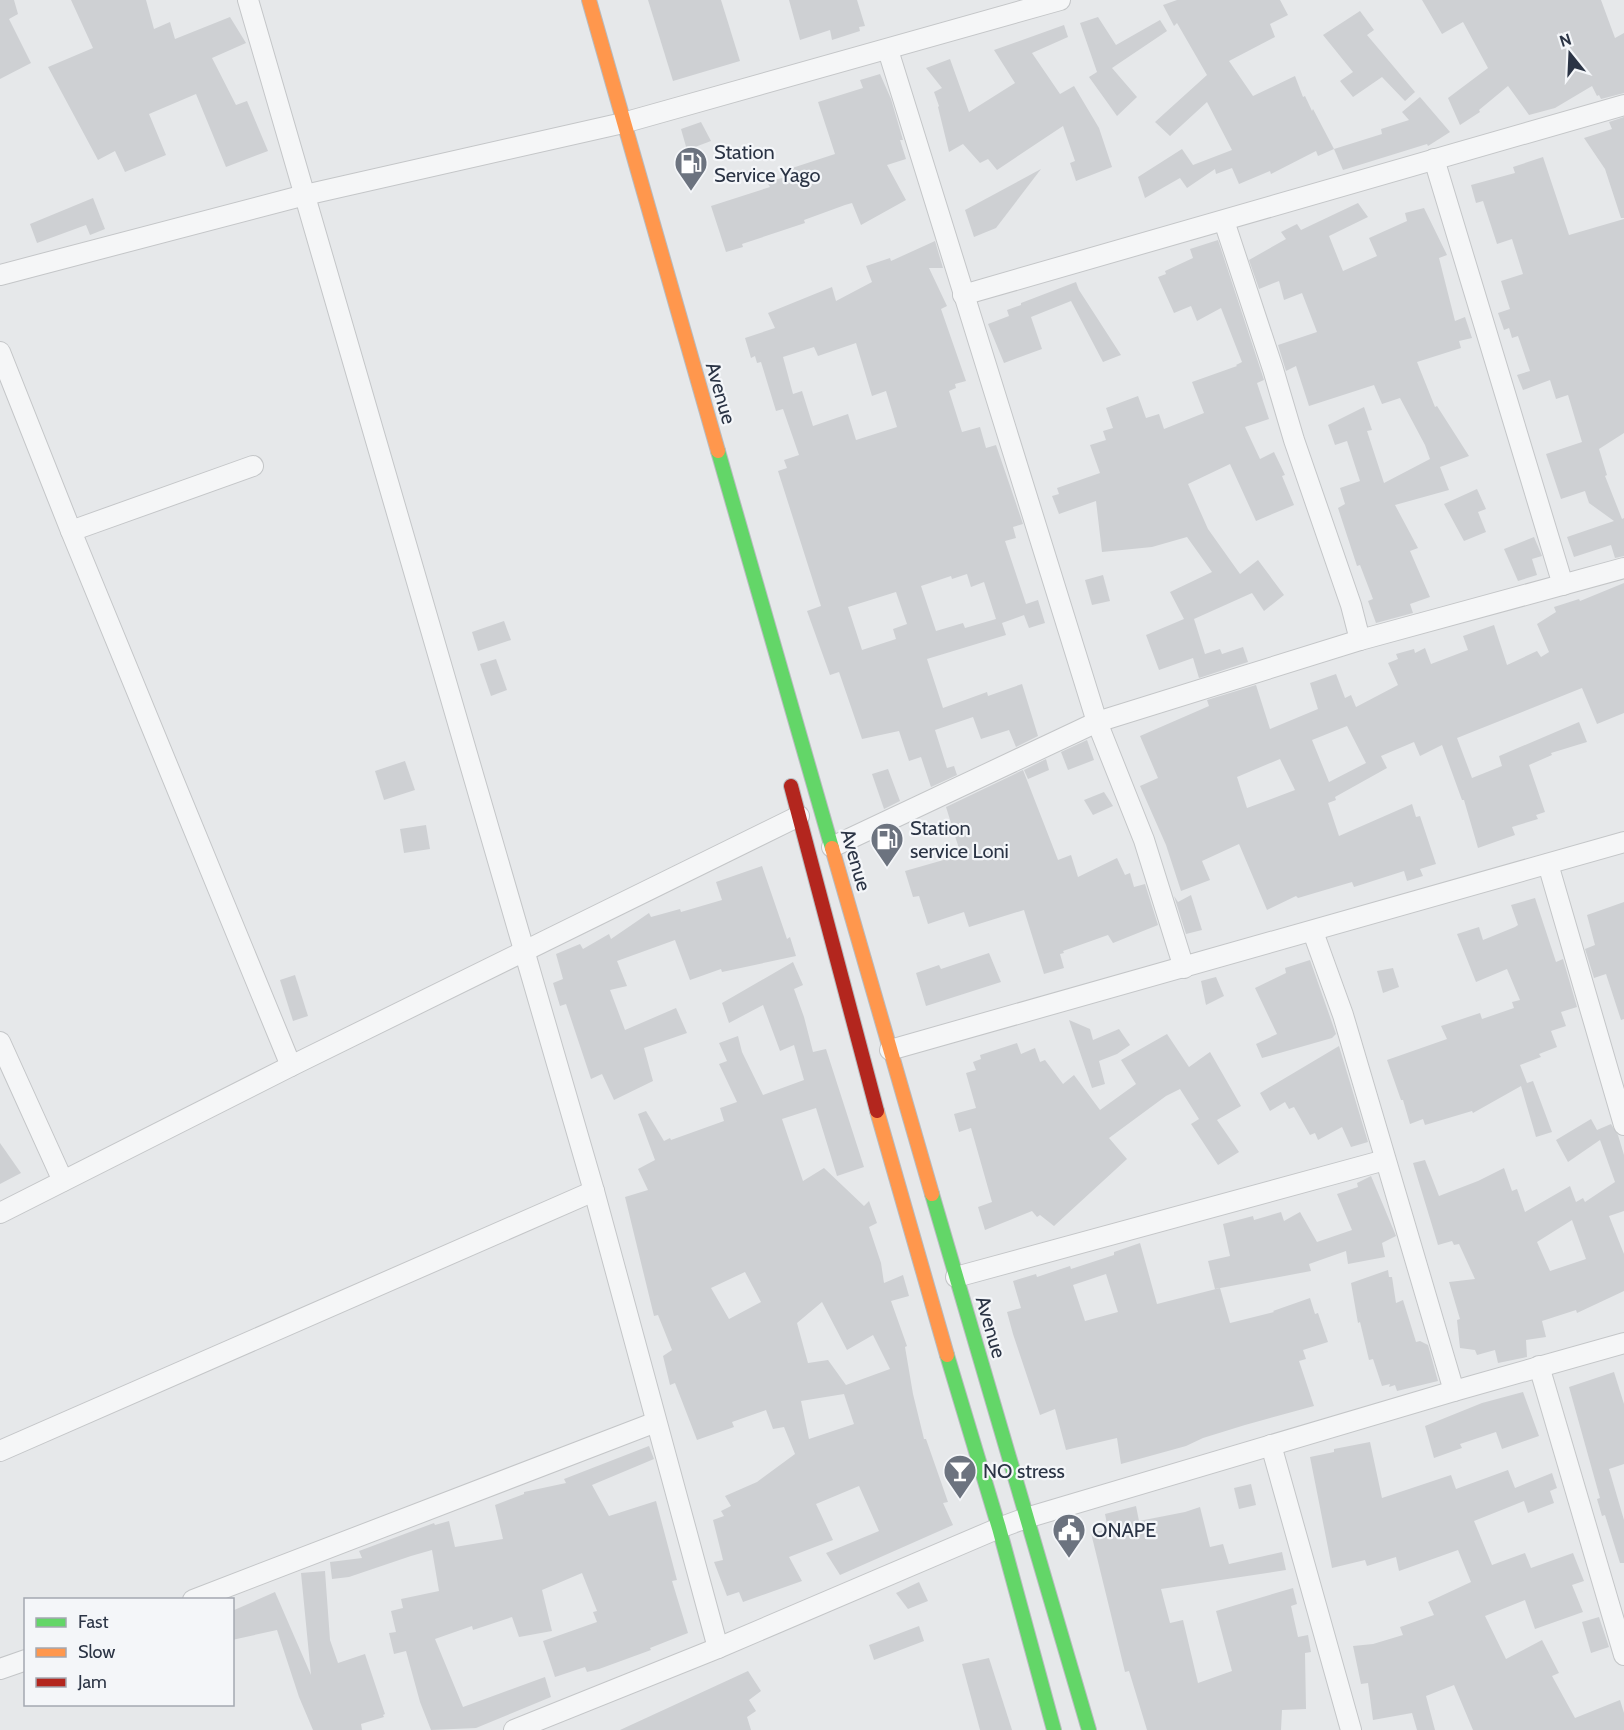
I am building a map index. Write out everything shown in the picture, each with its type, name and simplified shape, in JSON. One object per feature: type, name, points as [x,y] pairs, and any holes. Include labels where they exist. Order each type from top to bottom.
[{"type":"highway","name":"Avenue","points":[[589,0],[890,1050],[1089,1730]]},
{"type":"highway","points":[[786,770],[863,1062],[933,1311],[999,1528],[1054,1730]]},
{"type":"street","points":[[248,0],[594,1191],[718,1648]]},
{"type":"street","points":[[0,275],[305,195],[623,123],[1060,0]]},
{"type":"street","points":[[888,50],[1097,722],[1144,840],[1184,968]]},
{"type":"street","points":[[963,295],[1624,105]]},
{"type":"street","points":[[1434,159],[1563,585]]},
{"type":"street","points":[[1224,221],[1294,440],[1351,605],[1360,640]]},
{"type":"street","points":[[0,352],[71,531],[291,1066]]},
{"type":"street","points":[[71,531],[253,466]]},
{"type":"street","points":[[832,847],[1097,722],[1360,640],[1624,568]]},
{"type":"street","points":[[0,1213],[291,1066],[525,953],[799,816]]},
{"type":"street","points":[[890,1050],[1624,842]]},
{"type":"street","points":[[1548,864],[1624,1125]]},
{"type":"street","points":[[1313,932],[1343,1015],[1454,1391]]},
{"type":"street","points":[[0,1042],[63,1181]]},
{"type":"street","points":[[956,1277],[1385,1160]]},
{"type":"street","points":[[0,1450],[594,1191]]},
{"type":"street","points":[[514,1730],[718,1648],[1026,1518],[1624,1343]]},
{"type":"street","points":[[1539,1366],[1623,1650]]},
{"type":"street","points":[[197,1598],[656,1422]]},
{"type":"street","points":[[1271,1445],[1351,1730]]},
{"type":"street","points":[[0,1669],[24,1661]]},
{"type":"building","points":[[0,0],[14,0],[18,14],[9,19],[31,63],[0,79]]},
{"type":"building","points":[[71,0],[146,0],[154,29],[170,22],[175,39],[230,17],[246,43],[212,58],[236,105],[247,101],[268,151],[226,167],[196,94],[149,114],[166,155],[125,172],[115,151],[98,160],[48,67],[93,48]]},
{"type":"building","points":[[648,0],[721,0],[740,61],[673,81]]},
{"type":"building","points":[[789,0],[857,0],[865,26],[859,27],[860,31],[832,40],[830,30],[800,40]]},
{"type":"building","points":[[1177,0],[1280,0],[1288,15],[1270,24],[1275,37],[1229,61],[1253,96],[1295,76],[1303,97],[1305,96],[1312,111],[1313,109],[1334,149],[1318,156],[1316,151],[1271,174],[1270,171],[1239,184],[1232,168],[1216,174],[1215,169],[1187,188],[1180,178],[1145,198],[1138,177],[1182,149],[1193,165],[1232,150],[1207,102],[1170,136],[1155,122],[1207,75],[1177,23],[1174,26],[1163,5]]},
{"type":"building","points":[[1422,0],[1601,0],[1615,38],[1624,33],[1624,93],[1601,99],[1592,86],[1555,108],[1529,115],[1508,86],[1479,110],[1480,112],[1460,125],[1448,98],[1488,68],[1463,22],[1442,34]]},
{"type":"building","points":[[1360,11],[1374,30],[1367,35],[1415,92],[1405,101],[1382,77],[1353,97],[1340,81],[1353,72],[1323,35]]},
{"type":"building","points":[[1098,17],[1116,45],[1160,20],[1167,31],[1112,68],[1137,97],[1117,116],[1089,77],[1097,72],[1080,23]]},
{"type":"building","points":[[1064,25],[1068,37],[1032,53],[1060,94],[1074,86],[1099,128],[1112,167],[1076,181],[1070,163],[1075,161],[1063,126],[997,170],[988,159],[980,163],[963,144],[949,152],[934,92],[942,88],[926,68],[950,59],[969,112],[1015,83],[994,50]]},
{"type":"building","points":[[880,74],[891,99],[906,159],[887,165],[906,200],[861,225],[852,203],[845,205],[804,220],[805,223],[742,244],[743,247],[726,252],[711,206],[770,187],[767,182],[789,176],[786,170],[835,154],[818,102],[863,88],[860,80]]},
{"type":"building","points":[[1420,97],[1450,132],[1428,146],[1427,144],[1343,170],[1334,149],[1382,134],[1381,129],[1409,120],[1402,112]]},
{"type":"building","points":[[1624,117],[1624,218],[1621,218],[1605,169],[1584,138],[1612,129],[1609,122]]},
{"type":"building","points":[[701,122],[711,141],[687,150],[681,129]]},
{"type":"building","points":[[1543,157],[1569,235],[1624,219],[1624,433],[1599,449],[1607,475],[1605,476],[1622,519],[1624,518],[1624,556],[1615,558],[1611,545],[1574,557],[1567,537],[1614,521],[1589,503],[1585,491],[1561,499],[1546,454],[1582,442],[1568,395],[1556,399],[1550,380],[1523,390],[1517,375],[1530,371],[1518,336],[1512,338],[1509,328],[1504,330],[1498,313],[1510,309],[1501,281],[1523,274],[1512,239],[1497,244],[1483,201],[1476,203],[1471,185],[1515,173],[1513,167]]},
{"type":"building","points":[[1041,169],[996,228],[974,237],[965,210]]},
{"type":"building","points":[[93,198],[105,229],[90,235],[86,225],[37,243],[30,224]]},
{"type":"building","points":[[1358,203],[1368,217],[1329,236],[1343,271],[1377,256],[1369,238],[1407,221],[1405,213],[1424,208],[1447,255],[1439,258],[1455,321],[1465,317],[1472,338],[1459,341],[1461,348],[1417,362],[1435,407],[1437,406],[1469,456],[1440,467],[1449,490],[1395,505],[1418,548],[1410,551],[1430,597],[1410,604],[1413,613],[1376,623],[1368,601],[1373,599],[1360,565],[1357,566],[1338,508],[1345,504],[1340,488],[1360,481],[1347,441],[1335,445],[1328,425],[1364,407],[1372,430],[1367,431],[1384,483],[1430,459],[1400,398],[1382,404],[1374,385],[1309,406],[1296,366],[1286,371],[1278,345],[1317,332],[1302,293],[1284,300],[1279,281],[1259,289],[1249,260],[1286,239],[1281,232],[1297,224],[1301,230]]},
{"type":"building","points":[[1218,240],[1264,380],[1257,383],[1269,419],[1245,427],[1260,459],[1274,452],[1285,475],[1282,476],[1294,505],[1256,521],[1230,464],[1188,484],[1208,529],[1240,574],[1258,560],[1284,595],[1264,611],[1252,593],[1194,619],[1205,654],[1220,649],[1222,654],[1243,647],[1248,662],[1199,678],[1193,658],[1159,670],[1146,635],[1184,619],[1170,592],[1212,572],[1187,537],[1152,547],[1102,552],[1096,501],[1059,514],[1052,496],[1059,494],[1057,488],[1100,473],[1090,445],[1106,440],[1103,431],[1113,428],[1106,408],[1138,396],[1146,418],[1159,414],[1164,429],[1204,413],[1192,382],[1237,366],[1242,362],[1221,308],[1197,321],[1191,306],[1174,313],[1158,277],[1166,274],[1165,271],[1193,258],[1190,249]]},
{"type":"building","points":[[935,241],[943,268],[929,268],[947,306],[941,309],[966,381],[955,384],[956,388],[949,391],[962,432],[980,427],[986,448],[996,445],[1023,524],[1013,527],[1016,538],[1005,541],[1026,604],[1038,600],[1045,623],[1029,628],[1024,615],[1002,623],[1006,635],[927,659],[943,708],[987,692],[988,696],[1022,684],[1038,736],[1016,747],[1009,730],[981,739],[973,717],[935,730],[947,768],[954,766],[957,775],[931,787],[921,757],[909,761],[899,731],[862,739],[839,672],[830,675],[807,611],[821,606],[778,471],[787,468],[784,460],[799,455],[783,409],[776,411],[761,362],[757,363],[755,356],[751,358],[745,338],[775,328],[768,313],[832,287],[836,301],[872,282],[866,266],[890,258],[891,261]],"holes":[[[856,343],[872,396],[886,391],[897,427],[856,440],[848,414],[813,426],[802,391],[793,394],[783,357],[814,347],[818,356]],[[967,574],[971,587],[984,582],[996,619],[965,628],[963,623],[936,631],[921,586],[951,576],[952,579]],[[896,592],[907,624],[893,629],[896,639],[862,650],[848,607]]]},
{"type":"building","points":[[1076,282],[1121,355],[1103,362],[1071,301],[1031,317],[1042,349],[1004,363],[988,324],[1009,316],[1007,310],[1021,303]]},
{"type":"building","points":[[1477,489],[1486,509],[1478,512],[1486,532],[1464,541],[1444,504]]},
{"type":"building","points":[[1534,537],[1542,556],[1532,559],[1537,575],[1518,581],[1504,549]]},
{"type":"building","points":[[1103,575],[1110,601],[1092,605],[1085,580]]},
{"type":"building","points":[[1624,583],[1624,713],[1597,724],[1582,688],[1457,738],[1472,778],[1502,766],[1499,756],[1579,722],[1587,742],[1551,753],[1552,755],[1529,765],[1545,812],[1536,815],[1538,819],[1512,827],[1515,835],[1478,848],[1464,800],[1462,800],[1442,745],[1420,756],[1414,742],[1381,756],[1387,768],[1328,803],[1339,836],[1412,804],[1416,817],[1420,816],[1436,864],[1420,869],[1423,876],[1407,881],[1404,871],[1354,887],[1352,882],[1298,898],[1296,896],[1267,910],[1239,844],[1202,861],[1210,880],[1181,891],[1166,845],[1140,786],[1158,778],[1140,736],[1209,706],[1207,700],[1256,685],[1270,729],[1318,709],[1310,683],[1336,674],[1345,698],[1351,695],[1356,707],[1398,685],[1388,663],[1398,659],[1396,654],[1414,649],[1415,653],[1425,648],[1431,664],[1468,650],[1463,636],[1494,625],[1507,665],[1537,651],[1541,657],[1549,652],[1537,624],[1556,612],[1554,607],[1579,599],[1580,601]],"holes":[[[1347,726],[1366,763],[1329,782],[1312,740]],[[1280,759],[1295,790],[1247,808],[1237,777]]]},
{"type":"building","points":[[504,621],[511,640],[478,651],[472,632]]},
{"type":"building","points":[[496,659],[507,690],[491,696],[480,664]]},
{"type":"building","points":[[1087,740],[1094,760],[1068,770],[1061,752]]},
{"type":"building","points":[[1046,759],[1049,770],[1028,779],[1024,770]]},
{"type":"building","points":[[405,761],[415,790],[384,800],[375,771]]},
{"type":"building","points":[[888,769],[900,801],[884,809],[872,774]]},
{"type":"building","points":[[1023,770],[1058,860],[1071,855],[1078,877],[1117,858],[1125,875],[1130,873],[1134,887],[1145,884],[1158,925],[1113,943],[1108,935],[1063,951],[1064,953],[1060,954],[1064,968],[1044,974],[1024,910],[969,927],[964,912],[928,924],[919,896],[913,897],[905,871],[961,855],[946,807]]},
{"type":"building","points":[[1104,792],[1113,806],[1093,815],[1084,800]]},
{"type":"building","points":[[426,825],[430,849],[404,853],[400,829]]},
{"type":"building","points":[[762,866],[787,939],[790,937],[796,956],[722,972],[721,969],[690,980],[675,940],[617,961],[627,986],[610,990],[625,1030],[676,1008],[687,1033],[644,1048],[653,1081],[614,1100],[602,1074],[591,1079],[566,1004],[560,1006],[553,983],[563,979],[556,954],[580,944],[583,949],[609,934],[611,939],[649,913],[651,917],[680,909],[681,912],[722,900],[716,882]]},
{"type":"building","points":[[1191,895],[1202,930],[1186,934],[1174,896],[1178,902]]},
{"type":"building","points":[[1535,898],[1556,962],[1563,959],[1577,1007],[1561,1012],[1566,1026],[1551,1031],[1557,1047],[1539,1054],[1541,1057],[1520,1065],[1527,1083],[1533,1081],[1552,1132],[1536,1137],[1521,1086],[1473,1113],[1472,1111],[1425,1125],[1423,1119],[1410,1124],[1387,1060],[1447,1039],[1441,1026],[1480,1013],[1482,1019],[1514,1008],[1512,1002],[1520,1000],[1507,969],[1476,982],[1457,934],[1479,927],[1483,940],[1515,927],[1518,925],[1511,905]]},
{"type":"building","points":[[1624,902],[1624,1019],[1621,1020],[1606,974],[1594,978],[1585,949],[1595,945],[1587,915]]},
{"type":"building","points":[[989,953],[1001,982],[926,1006],[916,973],[939,965],[941,969]]},
{"type":"building","points":[[1310,960],[1336,1034],[1332,1038],[1262,1058],[1256,1044],[1277,1034],[1255,988],[1286,973],[1285,968]]},
{"type":"building","points":[[793,962],[803,985],[794,989],[813,1052],[826,1049],[864,1167],[837,1176],[816,1108],[782,1119],[803,1181],[824,1168],[864,1206],[869,1201],[877,1223],[869,1227],[881,1263],[884,1283],[903,1275],[909,1296],[891,1301],[907,1346],[905,1347],[913,1394],[924,1439],[926,1439],[948,1502],[943,1503],[953,1525],[840,1575],[826,1553],[879,1531],[859,1486],[816,1504],[833,1540],[789,1557],[802,1581],[743,1602],[739,1592],[727,1596],[714,1562],[723,1560],[713,1520],[724,1516],[721,1511],[731,1506],[725,1496],[757,1482],[795,1454],[784,1427],[773,1429],[766,1410],[732,1422],[734,1427],[697,1440],[675,1383],[670,1385],[663,1356],[672,1350],[658,1315],[654,1316],[625,1197],[648,1190],[638,1169],[655,1160],[638,1114],[646,1111],[664,1141],[724,1121],[720,1108],[737,1102],[719,1064],[727,1061],[719,1043],[738,1036],[742,1052],[763,1095],[804,1080],[794,1045],[780,1051],[763,1005],[729,1023],[722,1003]],"holes":[[[745,1272],[761,1302],[729,1319],[711,1288]],[[822,1302],[847,1350],[873,1335],[890,1369],[846,1385],[828,1360],[808,1363],[797,1323]],[[844,1394],[854,1424],[809,1439],[801,1401]]]},
{"type":"building","points":[[1393,968],[1399,987],[1383,993],[1377,971]]},
{"type":"building","points":[[295,975],[308,1016],[293,1021],[280,980]]},
{"type":"building","points":[[1216,977],[1224,996],[1206,1005],[1201,981]]},
{"type":"building","points":[[1069,1020],[1090,1029],[1093,1040],[1119,1029],[1130,1045],[1117,1054],[1099,1061],[1105,1084],[1092,1088]]},
{"type":"building","points":[[1167,1034],[1189,1067],[1210,1052],[1241,1106],[1217,1120],[1239,1152],[1218,1165],[1191,1124],[1199,1119],[1180,1089],[1166,1096],[1109,1138],[1127,1159],[1054,1226],[1040,1215],[1037,1217],[1032,1211],[985,1230],[978,1207],[992,1202],[971,1128],[959,1132],[954,1114],[976,1108],[966,1073],[976,1070],[973,1062],[981,1059],[980,1055],[1017,1043],[1021,1054],[1035,1048],[1040,1062],[1045,1060],[1063,1084],[1074,1075],[1100,1110],[1136,1084],[1121,1060]]},
{"type":"building","points":[[1339,1046],[1368,1142],[1351,1147],[1342,1127],[1318,1140],[1315,1133],[1310,1135],[1294,1107],[1289,1109],[1285,1102],[1270,1111],[1260,1093]]},
{"type":"building","points":[[1591,1119],[1597,1130],[1611,1124],[1618,1135],[1624,1155],[1624,1211],[1609,1216],[1624,1254],[1624,1291],[1577,1313],[1576,1310],[1542,1321],[1546,1337],[1526,1340],[1527,1357],[1498,1363],[1495,1350],[1477,1355],[1475,1350],[1460,1348],[1457,1320],[1460,1319],[1449,1282],[1475,1279],[1459,1244],[1454,1245],[1452,1241],[1438,1245],[1413,1163],[1425,1160],[1439,1196],[1504,1168],[1512,1191],[1517,1189],[1525,1212],[1570,1186],[1576,1202],[1583,1198],[1585,1202],[1615,1182],[1600,1140],[1568,1162],[1556,1140]],"holes":[[[1572,1220],[1586,1259],[1550,1271],[1537,1242]]]},
{"type":"building","points":[[0,1143],[21,1173],[0,1184]]},
{"type":"building","points":[[1371,1176],[1396,1236],[1382,1243],[1385,1257],[1348,1264],[1346,1251],[1309,1264],[1311,1271],[1215,1289],[1208,1261],[1230,1256],[1223,1224],[1253,1216],[1254,1220],[1281,1212],[1284,1221],[1300,1212],[1317,1242],[1352,1230],[1337,1194],[1358,1187],[1357,1183]]},
{"type":"building","points":[[1140,1243],[1157,1304],[1220,1288],[1230,1323],[1274,1312],[1310,1298],[1328,1342],[1303,1350],[1306,1359],[1299,1361],[1314,1406],[1121,1464],[1117,1438],[1066,1450],[1055,1409],[1040,1415],[1013,1334],[1007,1312],[1021,1308],[1013,1281],[1036,1274],[1037,1277],[1070,1266],[1071,1269],[1114,1255],[1114,1252]],"holes":[[[1106,1274],[1118,1312],[1085,1321],[1073,1285]]]},
{"type":"building","points":[[1388,1270],[1389,1277],[1392,1277],[1396,1303],[1403,1300],[1416,1342],[1420,1341],[1428,1345],[1438,1381],[1397,1391],[1395,1385],[1382,1386],[1373,1359],[1369,1360],[1360,1322],[1358,1323],[1351,1283]]},
{"type":"building","points":[[1614,1372],[1624,1404],[1624,1464],[1609,1469],[1624,1520],[1624,1563],[1620,1563],[1605,1515],[1602,1516],[1597,1499],[1600,1498],[1569,1387]]},
{"type":"building","points":[[1523,1392],[1539,1436],[1502,1449],[1496,1432],[1460,1444],[1462,1448],[1434,1458],[1425,1426],[1482,1403]]},
{"type":"building","points":[[1370,1442],[1382,1498],[1451,1475],[1456,1489],[1508,1470],[1515,1488],[1552,1473],[1557,1488],[1550,1491],[1554,1503],[1528,1513],[1524,1501],[1474,1521],[1492,1565],[1525,1553],[1531,1568],[1573,1553],[1584,1581],[1572,1585],[1583,1612],[1535,1629],[1525,1600],[1485,1616],[1506,1659],[1542,1640],[1559,1673],[1552,1676],[1575,1718],[1620,1700],[1624,1713],[1624,1730],[1473,1730],[1454,1685],[1426,1696],[1435,1730],[1417,1730],[1412,1713],[1373,1720],[1368,1683],[1361,1684],[1353,1646],[1373,1644],[1403,1635],[1400,1627],[1434,1615],[1428,1602],[1471,1582],[1458,1550],[1399,1571],[1396,1557],[1367,1566],[1365,1560],[1332,1568],[1310,1457],[1334,1452],[1334,1449]]},
{"type":"building","points":[[649,1446],[654,1459],[592,1485],[609,1516],[656,1501],[677,1580],[672,1581],[688,1633],[650,1648],[651,1650],[599,1669],[587,1672],[585,1667],[555,1677],[543,1641],[597,1622],[593,1612],[597,1611],[582,1573],[542,1590],[552,1631],[519,1637],[512,1617],[473,1630],[472,1626],[435,1639],[463,1707],[545,1677],[551,1697],[476,1728],[431,1730],[420,1702],[406,1651],[394,1654],[389,1633],[396,1632],[391,1611],[403,1608],[401,1599],[439,1591],[432,1550],[349,1577],[332,1579],[330,1562],[362,1558],[359,1551],[434,1523],[435,1525],[449,1521],[455,1547],[503,1539],[495,1505],[524,1494],[524,1492],[566,1483],[564,1479]]},
{"type":"building","points":[[1251,1484],[1256,1505],[1239,1509],[1234,1488]]},
{"type":"building","points":[[1136,1506],[1139,1521],[1200,1507],[1210,1547],[1223,1544],[1229,1564],[1282,1552],[1286,1570],[1161,1589],[1170,1623],[1183,1620],[1198,1683],[1232,1671],[1216,1611],[1293,1588],[1297,1604],[1291,1606],[1298,1637],[1308,1635],[1311,1652],[1305,1653],[1306,1709],[1282,1710],[1281,1730],[1147,1730],[1129,1671],[1125,1672],[1091,1533],[1108,1529],[1105,1514]]},
{"type":"building","points":[[325,1571],[330,1640],[338,1663],[365,1654],[385,1714],[384,1717],[361,1724],[362,1730],[313,1730],[299,1697],[277,1630],[234,1640],[234,1610],[275,1592],[311,1675],[301,1573]]},
{"type":"building","points":[[919,1582],[928,1601],[908,1609],[896,1593]]},
{"type":"building","points":[[1599,1617],[1609,1647],[1591,1653],[1582,1622]]},
{"type":"building","points":[[919,1626],[924,1641],[874,1660],[869,1645]]},
{"type":"building","points":[[989,1658],[1012,1730],[980,1730],[962,1664]]},
{"type":"building","points":[[748,1671],[761,1691],[749,1700],[756,1711],[747,1717],[751,1730],[620,1730]]},
{"type":"traffic: fast","points":[[718,451],[832,848]]},
{"type":"traffic: fast","points":[[932,1194],[1089,1730]]},
{"type":"traffic: fast","points":[[947,1355],[999,1528],[1054,1730]]},
{"type":"traffic: slow","points":[[589,0],[718,451]]},
{"type":"traffic: slow","points":[[832,848],[932,1194]]},
{"type":"traffic: slow","points":[[877,1111],[947,1355]]},
{"type":"traffic: jam","points":[[791,786],[877,1111]]},
{"type":"place","name":"Station Service Yago","points":[[691,192]]},
{"type":"place","name":"Station service Loni","points":[[887,868]]},
{"type":"place","name":"NO stress","points":[[960,1500]]},
{"type":"place","name":"ONAPE","points":[[1069,1559]]}]
